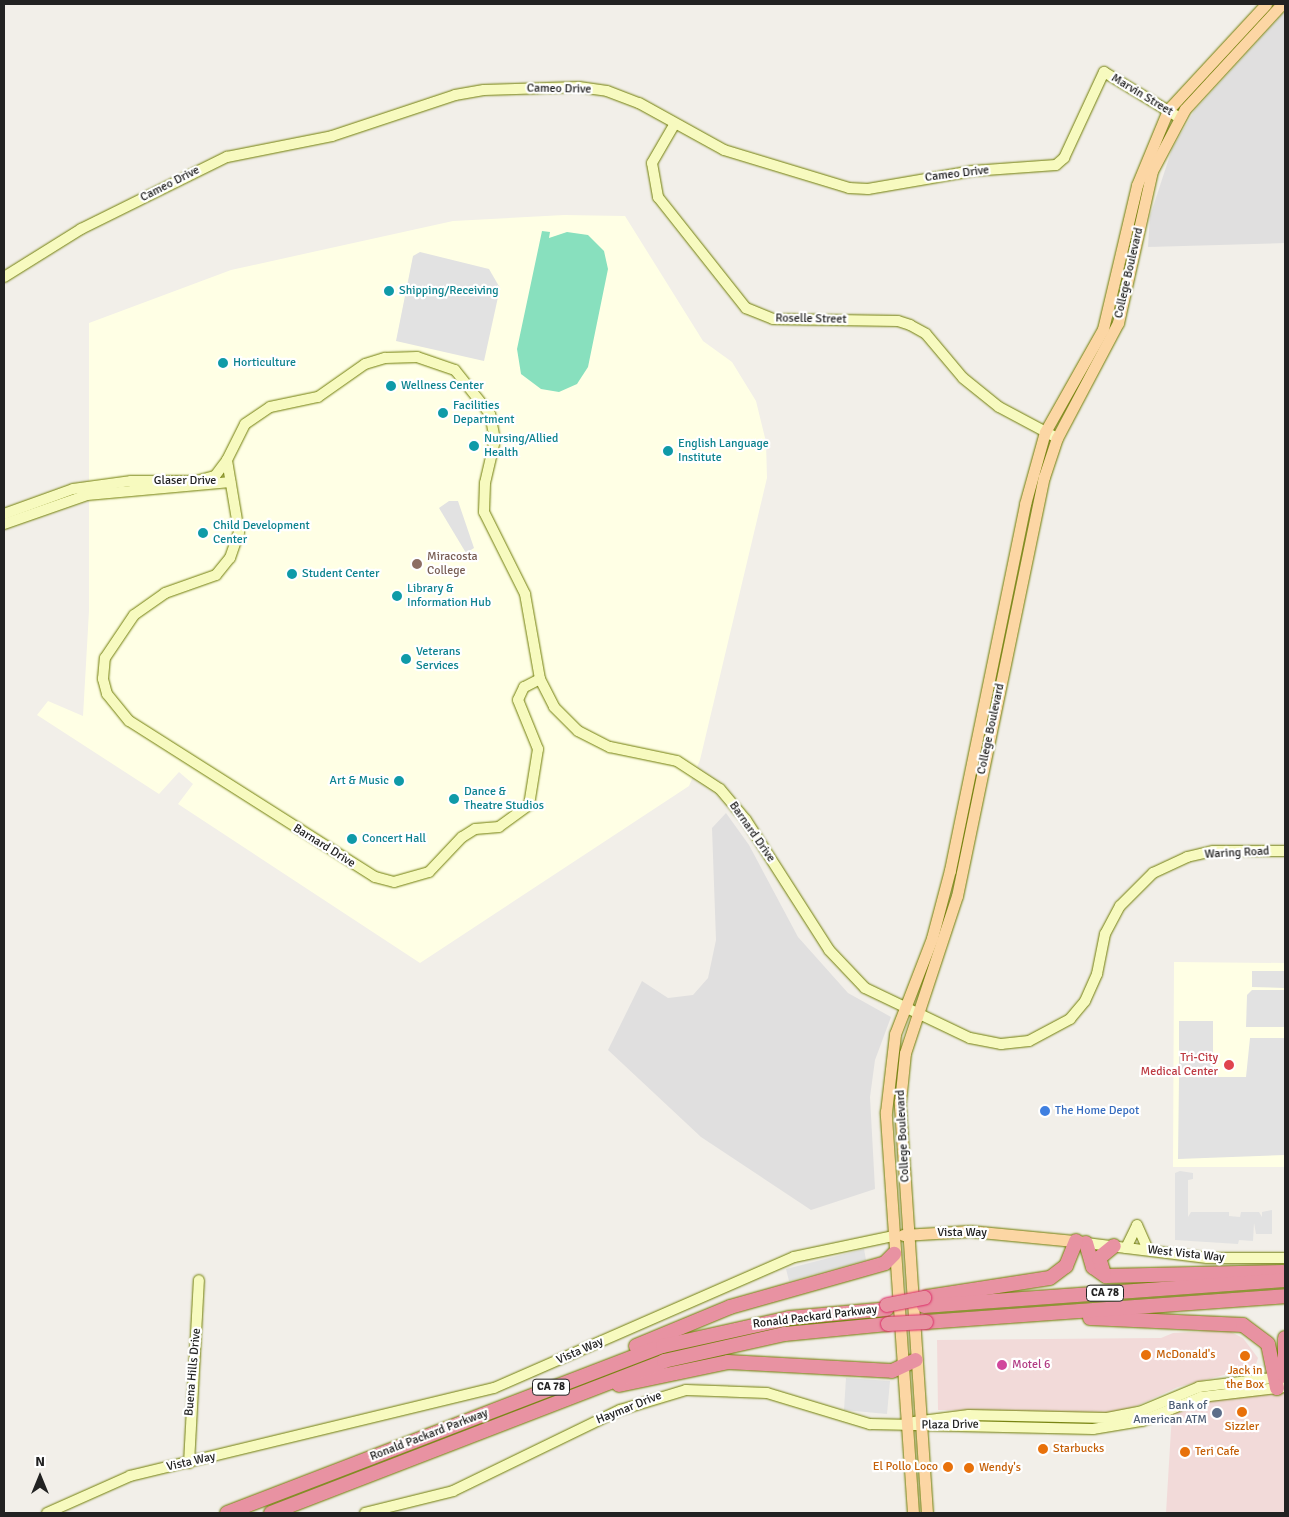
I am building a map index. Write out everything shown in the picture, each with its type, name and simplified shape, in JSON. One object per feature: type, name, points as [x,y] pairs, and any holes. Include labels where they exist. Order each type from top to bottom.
[{"type":"highway","points":[[1081,1242],[1093,1267],[1106,1276],[1285,1272]]},
{"type":"highway","points":[[924,1302],[1050,1278],[1066,1266],[1081,1242]]},
{"type":"highway","points":[[1106,1276],[1099,1258],[1120,1247]]},
{"type":"highway","points":[[560,1384],[730,1307],[885,1263],[894,1254]]},
{"type":"highway","name":"Ronald Packard Parkway","points":[[227,1513],[663,1346],[725,1330],[924,1302],[1285,1280]]},
{"type":"highway","name":"Ronald Packard Parkway","points":[[271,1513],[591,1388],[718,1347],[785,1334],[888,1324],[1285,1296]]},
{"type":"highway","points":[[1052,1312],[1078,1318],[1243,1325],[1268,1344],[1282,1381]]},
{"type":"highway","points":[[1282,1381],[1285,1338]]},
{"type":"highway","points":[[591,1388],[728,1362],[902,1370],[916,1360]]},
{"type":"main road","name":"College Boulevard","points":[[927,1513],[900,1094],[905,1052],[945,945],[957,896],[1044,477],[1057,438],[1118,324],[1152,171],[1180,118],[1237,52],[1282,4]]},
{"type":"main road","name":"College Boulevard","points":[[913,1508],[894,1254],[886,1091],[895,1034],[932,938],[950,870],[1025,504],[1045,432],[1103,329],[1137,185],[1168,110],[1262,8]]},
{"type":"main road","points":[[1237,52],[1237,41],[1262,8]]},
{"type":"main road","name":"Vista Way","points":[[894,1236],[970,1231],[1081,1242]]},
{"type":"main road","points":[[913,1508],[927,1513]]},
{"type":"street","name":"Marvin Street","points":[[1104,72],[1180,118]]},
{"type":"street","name":"Cameo Drive","points":[[4,277],[81,229],[208,165],[258,149],[332,136],[455,95],[523,89],[607,91],[639,103],[674,125],[724,150],[849,188],[868,189],[972,171],[1056,165],[1064,158],[1104,72]]},
{"type":"street","name":"Roselle Street","points":[[674,125],[652,163],[658,198],[746,308],[773,319],[910,325],[926,334],[963,378],[999,408],[1057,438]]},
{"type":"street","points":[[196,481],[215,476],[227,460],[245,424],[255,415],[270,407],[318,397],[354,370],[385,358],[428,359],[455,370],[490,414],[495,440],[484,483],[484,512],[525,594],[540,679]]},
{"type":"street","name":"Barnard Drive","points":[[227,460],[239,532],[230,558],[216,575],[165,592],[134,615],[105,658],[103,679],[107,694],[124,717],[375,877],[394,882],[429,872],[475,829],[499,827],[521,815],[531,799],[538,749],[519,712],[518,700],[524,687],[540,679],[554,707],[578,731],[610,746],[677,761],[720,789],[746,820],[846,972],[865,988],[906,1008]]},
{"type":"street","name":"Glaser Drive","points":[[4,514],[79,488],[131,481],[230,482]]},
{"type":"street","name":"Glaser Drive","points":[[4,524],[87,495],[230,482]]},
{"type":"street","name":"Waring Road","points":[[906,1008],[988,1043],[1013,1044],[1041,1037],[1070,1019],[1085,1000],[1097,974],[1105,934],[1120,906],[1153,873],[1187,857],[1213,852],[1285,851]]},
{"type":"street","points":[[1120,1247],[1136,1225],[1148,1250]]},
{"type":"street","name":"Vista Way","points":[[47,1513],[110,1482],[494,1388],[794,1257],[894,1236]]},
{"type":"street","name":"West Vista Way","points":[[1081,1242],[1207,1258],[1285,1258]]},
{"type":"street","name":"Buena Hills Drive","points":[[189,1463],[199,1280]]},
{"type":"street","name":"Plaza Drive","points":[[906,1424],[1008,1425],[1125,1421],[1199,1387],[1282,1381]]},
{"type":"street","name":"Haymar Drive","points":[[365,1513],[453,1491],[620,1410],[686,1390],[767,1393],[848,1419],[906,1424]]},
{"type":"street","points":[[1008,1425],[1016,1416]]},
{"type":"street","name":"Plaza Drive","points":[[920,1424],[1016,1416],[1125,1421]]},
{"type":"shaded area","points":[[1285,11],[1285,243],[1148,247],[1150,216],[1172,149],[1194,111]]},
{"type":"shaded area","name":"Miracosta College","points":[[564,215],[625,216],[703,341],[732,362],[756,401],[766,442],[767,478],[700,760],[689,786],[420,963],[178,804],[193,784],[179,772],[159,794],[37,715],[48,701],[83,716],[89,611],[89,323],[231,270],[453,221]]},
{"type":"shaded area","points":[[420,252],[489,269],[500,288],[484,361],[396,341],[413,256]]},
{"type":"shaded area","points":[[449,501],[458,501],[474,548],[466,553],[439,508]]},
{"type":"shaded area","points":[[726,813],[749,845],[798,937],[848,993],[891,1017],[875,1060],[870,1097],[875,1189],[811,1210],[701,1137],[608,1050],[642,981],[668,998],[693,995],[708,978],[716,940],[712,828]]},
{"type":"shaded area","name":"Tri-City Medical Center","points":[[1174,962],[1285,963],[1285,1167],[1173,1167]]},
{"type":"shaded area","points":[[1252,971],[1285,971],[1285,988],[1252,987]]},
{"type":"shaded area","points":[[1252,990],[1285,990],[1285,1027],[1246,1027],[1247,995]]},
{"type":"shaded area","points":[[1179,1021],[1213,1021],[1213,1070],[1179,1070]]},
{"type":"shaded area","points":[[1250,1038],[1285,1038],[1285,1155],[1178,1159],[1179,1077],[1246,1077]]},
{"type":"shaded area","points":[[1180,1171],[1193,1173],[1193,1179],[1188,1180],[1188,1217],[1191,1212],[1229,1212],[1229,1216],[1240,1217],[1241,1212],[1259,1212],[1262,1217],[1262,1212],[1272,1210],[1272,1234],[1256,1234],[1254,1223],[1253,1241],[1239,1240],[1238,1244],[1175,1240],[1175,1173]]},
{"type":"shaded area","points":[[864,1249],[866,1260],[789,1281],[786,1269]]},
{"type":"shaded area","points":[[1227,1330],[1243,1338],[1258,1358],[1255,1367],[1178,1387],[1134,1407],[1110,1413],[938,1410],[937,1340],[1161,1338],[1173,1333]]},
{"type":"shaded area","points":[[846,1378],[890,1381],[887,1414],[844,1410]]},
{"type":"shaded area","points":[[1285,1392],[1285,1513],[1166,1513],[1172,1413],[1198,1402]]},
{"type":"green space","points":[[542,231],[550,232],[549,238],[567,232],[588,235],[604,251],[608,269],[588,367],[577,384],[559,392],[541,389],[521,374],[517,349]]},
{"type":"place","name":"Shipping/Receiving","points":[[389,291]]},
{"type":"place","name":"Horticulture","points":[[223,363]]},
{"type":"place","name":"Wellness Center","points":[[391,386]]},
{"type":"place","name":"Facilities Department","points":[[443,413]]},
{"type":"place","name":"Nursing/Allied Health","points":[[474,446]]},
{"type":"place","name":"English Language Institute","points":[[668,451]]},
{"type":"place","name":"Child Development Center","points":[[203,533]]},
{"type":"place","name":"Miracosta College","points":[[417,564]]},
{"type":"place","name":"Student Center","points":[[292,574]]},
{"type":"place","name":"Library & Information Hub","points":[[397,596]]},
{"type":"place","name":"Veterans Services","points":[[406,659]]},
{"type":"place","name":"Art & Music","points":[[399,781]]},
{"type":"place","name":"Dance & Theatre Studios","points":[[454,799]]},
{"type":"place","name":"Concert Hall","points":[[352,839]]},
{"type":"place","name":"Tri-City Medical Center","points":[[1229,1065]]},
{"type":"place","name":"The Home Depot","points":[[1045,1111]]},
{"type":"place","name":"McDonald's","points":[[1146,1355]]},
{"type":"place","name":"Jack in the Box","points":[[1245,1356]]},
{"type":"place","name":"Motel 6","points":[[1002,1365]]},
{"type":"place","name":"Sizzler","points":[[1242,1412]]},
{"type":"place","name":"Bank of American ATM","points":[[1217,1413]]},
{"type":"place","name":"Starbucks","points":[[1043,1449]]},
{"type":"place","name":"Teri Cafe","points":[[1185,1452]]},
{"type":"place","name":"El Pollo Loco","points":[[948,1467]]},
{"type":"place","name":"Wendy's","points":[[969,1468]]}]
